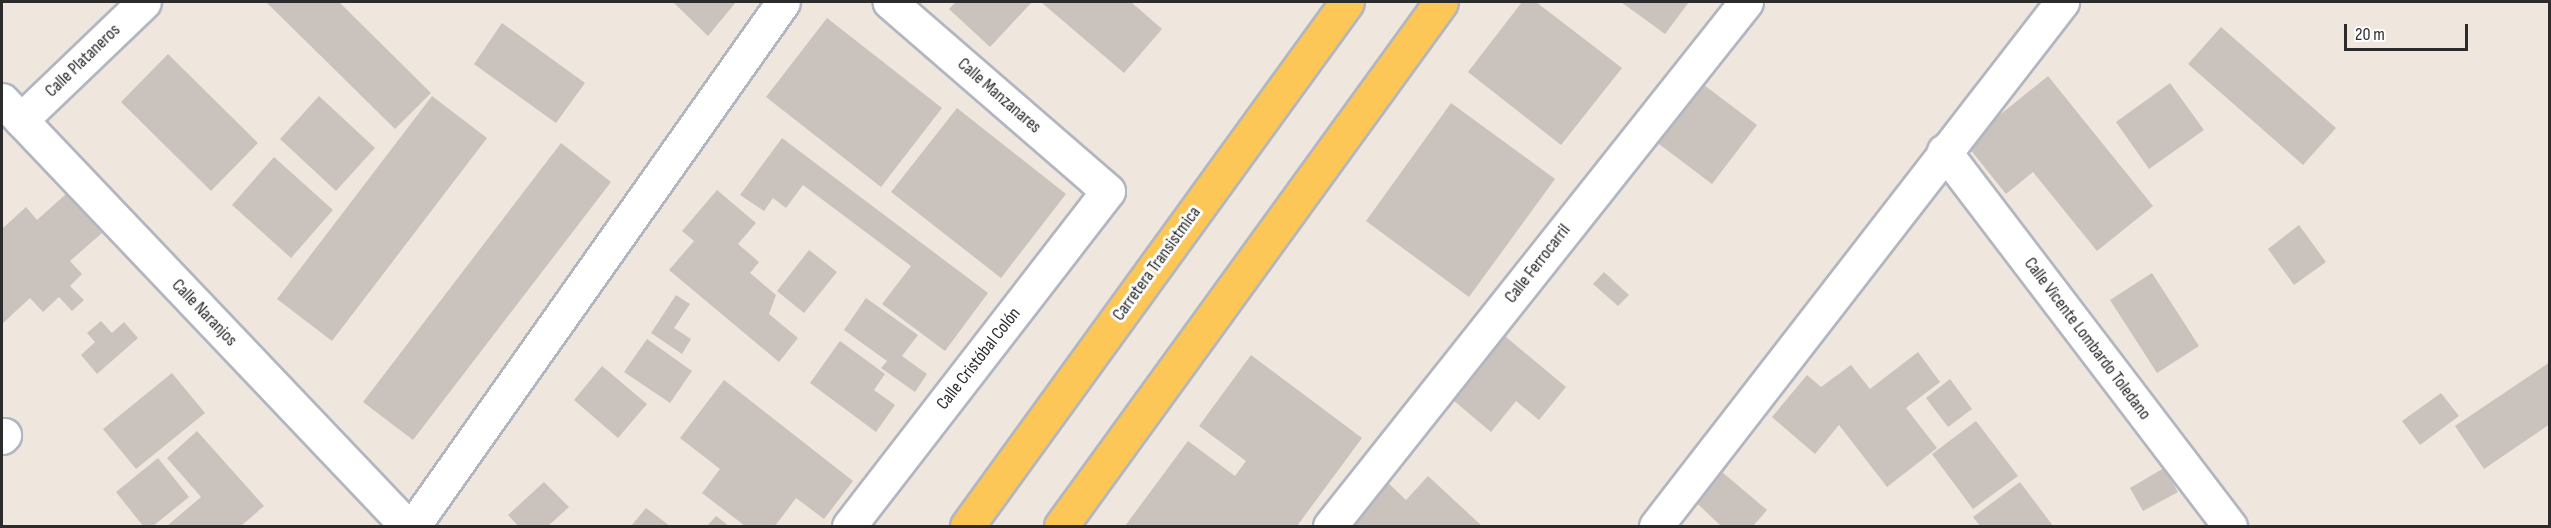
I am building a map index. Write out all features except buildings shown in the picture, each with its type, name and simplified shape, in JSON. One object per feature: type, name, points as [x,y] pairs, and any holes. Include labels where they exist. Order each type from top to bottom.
[{"type":"main road","name":"Carretera Transistmica","points":[[967,526],[1347,2]]},
{"type":"main road","points":[[1061,526],[1440,2]]},
{"type":"street","name":"Calle Plataneros","points":[[11,110],[144,2]]},
{"type":"street","points":[[413,526],[783,2]]},
{"type":"street","name":"Calle Manzanares","points":[[890,2],[1108,191]]},
{"type":"street","name":"Calle Ferrocarril","points":[[1330,526],[1746,2]]},
{"type":"street","points":[[1656,526],[1944,151],[2062,2]]},
{"type":"street","name":"Calle Naranjos","points":[[11,110],[407,526]]},
{"type":"street","name":"Calle Vicente Lombardo Toledano","points":[[1944,151],[2230,526]]},
{"type":"street","name":"Calle Cristóbal Colón","points":[[849,526],[1108,191]]}]
